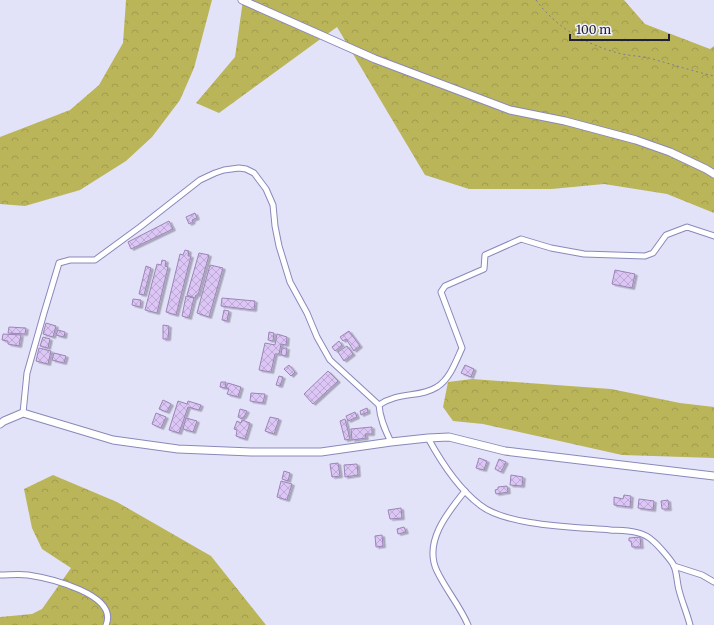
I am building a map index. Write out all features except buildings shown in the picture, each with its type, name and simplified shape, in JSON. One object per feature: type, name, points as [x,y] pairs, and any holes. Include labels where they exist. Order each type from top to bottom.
[{"type":"street","points":[[242,0],[375,59],[510,110],[565,121],[636,140],[670,152],[714,174]]},
{"type":"street","points":[[23,413],[27,373],[59,263],[70,260],[94,260],[140,227],[200,180],[215,173],[239,168],[246,169],[254,173],[266,189],[273,206],[279,246],[290,282],[307,313],[317,337],[330,360],[379,406],[383,427],[391,442]]},
{"type":"street","points":[[379,406],[385,401],[400,395],[424,392],[438,387],[450,372],[462,348],[441,292],[444,286],[484,269],[485,255],[521,239],[551,248],[584,254],[645,256],[653,253],[666,235],[687,227],[714,236]]},
{"type":"street","points":[[0,424],[23,413],[113,440],[178,448],[251,452],[321,452],[391,442],[449,437],[505,451],[714,476]]},
{"type":"street","points":[[428,438],[437,454],[465,491],[480,506],[520,521],[624,531],[643,534],[654,541],[674,566],[679,592],[690,625]]},
{"type":"street","points":[[465,491],[443,521],[436,536],[433,554],[436,570],[468,625]]},
{"type":"street","points":[[674,566],[702,575],[714,582]]},
{"type":"street","points":[[0,575],[27,575],[59,582],[77,589],[98,600],[106,611],[106,625]]},
{"type":"path","points":[[536,0],[562,27],[576,36],[598,46],[622,54],[647,58],[714,76]]},
{"type":"green space","points":[[126,0],[212,0],[194,68],[180,100],[152,137],[126,161],[80,190],[25,206],[0,204],[0,137],[70,110],[99,85],[123,43]]},
{"type":"green space","points":[[243,0],[624,0],[645,24],[710,49],[714,46],[714,213],[667,194],[604,184],[552,189],[469,189],[425,175],[337,27],[219,113],[196,103],[235,57]]},
{"type":"green space","points":[[472,379],[611,389],[680,403],[714,407],[714,458],[622,455],[483,424],[453,421],[443,407],[448,382]]},
{"type":"green space","points":[[53,475],[117,502],[211,556],[266,625],[0,625],[0,617],[32,614],[42,609],[71,568],[42,549],[32,528],[24,489]]}]
